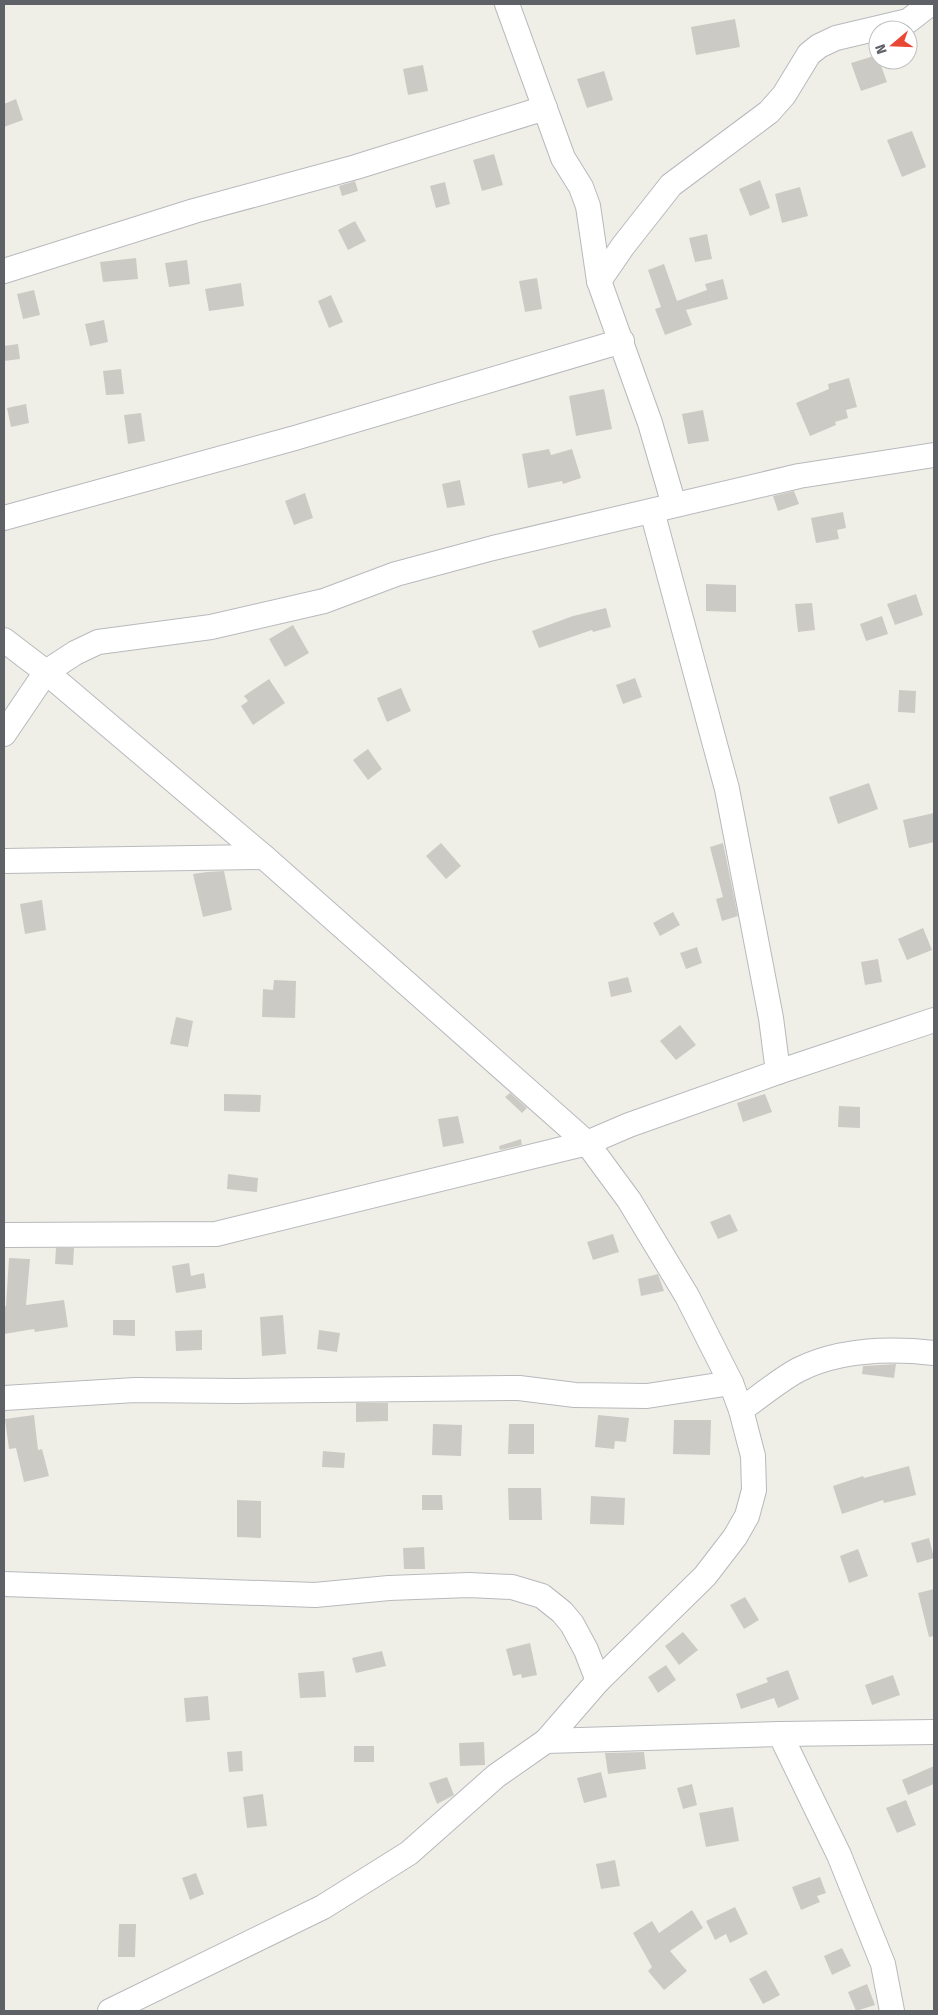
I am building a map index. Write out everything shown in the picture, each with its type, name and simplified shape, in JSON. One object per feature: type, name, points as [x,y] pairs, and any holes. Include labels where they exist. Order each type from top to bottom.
[{"type":"street","points":[[507,4],[563,158],[582,187],[588,206],[599,281],[650,423],[663,508],[727,789],[772,1018],[778,1072]]},
{"type":"street","points":[[599,281],[623,246],[671,185],[769,112],[784,95],[809,54],[819,46],[836,38],[908,21],[930,4]]},
{"type":"street","points":[[4,271],[194,211],[356,167],[545,108]]},
{"type":"street","points":[[4,518],[295,438],[622,341]]},
{"type":"street","points":[[4,734],[46,672],[74,653],[98,642],[211,627],[324,601],[396,574],[484,550],[800,476],[934,455]]},
{"type":"street","points":[[4,640],[46,672],[264,857],[587,1143],[629,1200],[688,1296],[731,1383],[741,1410],[753,1456],[754,1490],[747,1516],[735,1537],[705,1576],[598,1681],[546,1741],[496,1776],[409,1853],[324,1907],[110,2011]]},
{"type":"street","points":[[4,861],[264,857]]},
{"type":"street","points":[[4,1235],[216,1234],[587,1143],[629,1125],[778,1072],[934,1020]]},
{"type":"street","points":[[741,1410],[798,1370],[828,1359],[863,1351],[915,1351],[934,1354]]},
{"type":"street","points":[[4,1398],[135,1390],[236,1391],[519,1388],[575,1395],[647,1396],[731,1383]]},
{"type":"street","points":[[4,1584],[315,1595],[398,1587],[469,1585],[512,1587],[542,1596],[562,1612],[572,1624],[586,1650],[598,1681]]},
{"type":"street","points":[[546,1741],[780,1734],[934,1732]]},
{"type":"street","points":[[780,1734],[842,1864],[883,1964],[892,2011]]},
{"type":"building","points":[[735,19],[740,47],[696,55],[691,27]]},
{"type":"building","points":[[868,58],[868,70],[883,70],[887,82],[861,91],[851,63]]},
{"type":"building","points":[[423,65],[428,91],[408,95],[403,69]]},
{"type":"building","points":[[604,71],[613,100],[587,108],[577,79]]},
{"type":"building","points":[[16,99],[23,120],[4,127],[4,104]]},
{"type":"building","points":[[912,131],[926,167],[902,177],[887,140]]},
{"type":"building","points":[[494,154],[503,185],[482,191],[473,160]]},
{"type":"building","points":[[760,180],[770,208],[750,216],[739,189]]},
{"type":"building","points":[[355,181],[358,191],[342,196],[339,186]]},
{"type":"building","points":[[445,182],[450,204],[436,208],[430,186]]},
{"type":"building","points":[[800,187],[808,216],[782,223],[775,194]]},
{"type":"building","points":[[355,221],[366,241],[348,250],[338,230]]},
{"type":"building","points":[[707,234],[712,259],[695,262],[689,238]]},
{"type":"building","points":[[136,258],[138,279],[103,282],[100,262]]},
{"type":"building","points":[[187,260],[190,284],[169,287],[165,263]]},
{"type":"building","points":[[664,264],[677,301],[707,290],[705,284],[723,279],[728,299],[686,310],[692,325],[665,335],[655,309],[661,307],[648,270]]},
{"type":"building","points":[[537,278],[542,309],[525,312],[519,281]]},
{"type":"building","points":[[241,283],[244,306],[209,311],[205,289]]},
{"type":"building","points":[[34,290],[40,315],[23,319],[17,294]]},
{"type":"building","points":[[331,295],[343,322],[329,328],[318,301]]},
{"type":"building","points":[[104,320],[108,342],[90,346],[85,324]]},
{"type":"building","points":[[18,344],[20,359],[4,361],[4,346]]},
{"type":"building","points":[[121,369],[124,394],[106,395],[103,371]]},
{"type":"building","points":[[849,378],[857,407],[846,410],[848,418],[835,422],[836,425],[810,436],[796,403],[829,389],[828,384]]},
{"type":"building","points":[[604,389],[612,429],[576,436],[569,396]]},
{"type":"building","points":[[26,404],[29,423],[11,427],[7,408]]},
{"type":"building","points":[[703,410],[709,441],[688,444],[682,414]]},
{"type":"building","points":[[141,413],[145,441],[128,444],[124,415]]},
{"type":"building","points":[[549,449],[551,455],[572,449],[581,478],[563,484],[562,481],[528,488],[522,454]]},
{"type":"building","points":[[460,480],[465,505],[447,508],[442,484]]},
{"type":"building","points":[[794,491],[799,504],[778,511],[773,496]]},
{"type":"building","points":[[305,493],[313,518],[294,525],[285,501]]},
{"type":"building","points":[[843,512],[846,528],[837,530],[839,539],[816,543],[811,518]]},
{"type":"building","points":[[706,584],[736,585],[736,612],[706,611]]},
{"type":"building","points":[[916,594],[923,615],[895,625],[887,604]]},
{"type":"building","points":[[812,603],[815,630],[798,632],[795,604]]},
{"type":"building","points":[[606,608],[611,627],[593,632],[592,630],[539,648],[532,631],[573,616]]},
{"type":"building","points":[[882,616],[888,634],[866,641],[860,624]]},
{"type":"building","points":[[293,625],[309,653],[285,667],[269,639]]},
{"type":"building","points":[[635,678],[642,697],[623,704],[616,685]]},
{"type":"building","points":[[269,679],[285,703],[253,725],[241,706],[248,701],[244,696]]},
{"type":"building","points":[[401,688],[411,711],[387,722],[377,698]]},
{"type":"building","points":[[899,690],[916,691],[915,713],[898,712]]},
{"type":"building","points":[[368,749],[382,769],[368,780],[353,760]]},
{"type":"building","points":[[869,783],[878,809],[838,824],[829,797]]},
{"type":"building","points":[[934,813],[934,842],[909,848],[903,820]]},
{"type":"building","points":[[441,843],[461,866],[446,879],[426,856]]},
{"type":"building","points":[[723,843],[738,916],[722,921],[716,899],[723,897],[710,847]]},
{"type":"building","points":[[224,871],[232,910],[203,917],[193,874]]},
{"type":"building","points":[[42,900],[46,930],[25,934],[20,904]]},
{"type":"building","points":[[673,912],[680,925],[660,936],[653,923]]},
{"type":"building","points":[[923,928],[932,950],[907,960],[898,939]]},
{"type":"building","points":[[697,947],[702,963],[686,969],[680,953]]},
{"type":"building","points":[[878,959],[882,982],[865,985],[861,962]]},
{"type":"building","points":[[628,977],[632,992],[611,997],[608,982]]},
{"type":"building","points":[[274,980],[296,981],[295,1018],[262,1017],[263,989],[273,990]]},
{"type":"building","points":[[176,1017],[193,1021],[188,1047],[170,1044]]},
{"type":"building","points":[[680,1025],[696,1045],[676,1060],[660,1041]]},
{"type":"building","points":[[510,1093],[527,1108],[522,1113],[505,1097]]},
{"type":"building","points":[[224,1094],[261,1095],[260,1112],[224,1111]]},
{"type":"building","points":[[765,1094],[772,1112],[743,1122],[737,1103]]},
{"type":"building","points":[[839,1106],[860,1107],[860,1128],[838,1127]]},
{"type":"building","points":[[458,1116],[464,1143],[443,1147],[438,1119]]},
{"type":"building","points":[[521,1139],[522,1145],[500,1150],[499,1146]]},
{"type":"building","points":[[228,1174],[258,1178],[257,1192],[227,1189]]},
{"type":"building","points":[[730,1214],[738,1231],[718,1239],[710,1222]]},
{"type":"building","points":[[613,1234],[619,1252],[593,1260],[587,1242]]},
{"type":"building","points":[[56,1248],[74,1248],[73,1265],[55,1264]]},
{"type":"building","points":[[9,1258],[30,1259],[26,1305],[64,1300],[68,1327],[35,1332],[34,1329],[4,1334],[4,1307],[6,1306]]},
{"type":"building","points":[[189,1263],[191,1276],[204,1273],[206,1288],[176,1293],[172,1266]]},
{"type":"building","points":[[658,1274],[664,1291],[641,1296],[638,1279]]},
{"type":"building","points":[[283,1315],[286,1354],[262,1356],[260,1317]]},
{"type":"building","points":[[113,1320],[135,1320],[135,1336],[113,1335]]},
{"type":"building","points":[[202,1330],[202,1350],[176,1351],[175,1331]]},
{"type":"building","points":[[319,1330],[340,1333],[337,1352],[317,1349]]},
{"type":"building","points":[[896,1364],[894,1378],[862,1374],[863,1366]]},
{"type":"building","points":[[356,1403],[388,1403],[388,1421],[356,1422]]},
{"type":"building","points":[[34,1415],[38,1450],[42,1449],[49,1476],[24,1482],[16,1448],[9,1449],[5,1419]]},
{"type":"building","points":[[598,1415],[629,1418],[626,1442],[615,1441],[614,1449],[595,1447]]},
{"type":"building","points":[[674,1420],[711,1420],[710,1455],[673,1454]]},
{"type":"building","points":[[433,1424],[462,1425],[461,1456],[432,1455]]},
{"type":"building","points":[[509,1424],[534,1424],[534,1454],[508,1454]]},
{"type":"building","points":[[323,1451],[345,1453],[344,1468],[322,1467]]},
{"type":"building","points":[[909,1466],[916,1495],[884,1503],[883,1500],[842,1514],[833,1486],[863,1476],[864,1478]]},
{"type":"building","points":[[508,1488],[541,1488],[542,1520],[509,1520]]},
{"type":"building","points":[[422,1495],[442,1495],[443,1510],[422,1510]]},
{"type":"building","points":[[591,1496],[625,1498],[624,1525],[590,1524]]},
{"type":"building","points":[[237,1500],[261,1501],[261,1538],[237,1537]]},
{"type":"building","points":[[929,1538],[934,1558],[917,1563],[911,1543]]},
{"type":"building","points":[[424,1547],[425,1569],[404,1569],[403,1548]]},
{"type":"building","points":[[858,1549],[868,1576],[849,1583],[840,1556]]},
{"type":"building","points":[[934,1589],[934,1636],[929,1637],[918,1593]]},
{"type":"building","points":[[745,1597],[759,1620],[744,1629],[730,1605]]},
{"type":"building","points":[[683,1632],[698,1650],[679,1665],[665,1646]]},
{"type":"building","points":[[530,1643],[537,1675],[522,1678],[521,1674],[513,1676],[506,1649]]},
{"type":"building","points":[[382,1651],[386,1666],[356,1673],[352,1658]]},
{"type":"building","points":[[666,1665],[676,1680],[658,1693],[648,1677]]},
{"type":"building","points":[[788,1670],[799,1699],[778,1708],[774,1698],[741,1709],[736,1694],[768,1682],[766,1678]]},
{"type":"building","points":[[324,1671],[326,1697],[300,1698],[298,1673]]},
{"type":"building","points":[[893,1675],[900,1695],[872,1705],[865,1685]]},
{"type":"building","points":[[208,1696],[210,1720],[186,1722],[184,1698]]},
{"type":"building","points":[[484,1742],[485,1765],[460,1766],[459,1743]]},
{"type":"building","points":[[354,1746],[374,1746],[374,1762],[354,1762]]},
{"type":"building","points":[[242,1751],[243,1771],[229,1772],[227,1752]]},
{"type":"building","points":[[644,1752],[646,1769],[608,1774],[605,1753]]},
{"type":"building","points":[[934,1766],[934,1784],[908,1795],[902,1780]]},
{"type":"building","points":[[601,1772],[607,1797],[584,1803],[577,1778]]},
{"type":"building","points":[[447,1777],[454,1795],[437,1804],[429,1783]]},
{"type":"building","points":[[692,1784],[697,1805],[683,1809],[677,1788]]},
{"type":"building","points":[[263,1794],[267,1826],[247,1828],[243,1797]]},
{"type":"building","points":[[906,1800],[916,1825],[897,1833],[886,1808]]},
{"type":"building","points":[[733,1807],[739,1841],[706,1847],[699,1813]]},
{"type":"building","points":[[615,1860],[620,1886],[601,1889],[596,1864]]},
{"type":"building","points":[[196,1873],[204,1894],[190,1900],[182,1878]]},
{"type":"building","points":[[820,1877],[826,1893],[817,1896],[820,1902],[801,1910],[792,1887]]},
{"type":"building","points":[[735,1907],[748,1934],[730,1943],[726,1934],[715,1940],[706,1921]]},
{"type":"building","points":[[692,1910],[703,1928],[670,1951],[687,1971],[664,1990],[648,1971],[652,1967],[633,1933],[652,1921],[659,1933]]},
{"type":"building","points":[[119,1924],[136,1924],[135,1957],[118,1957]]},
{"type":"building","points":[[842,1948],[851,1966],[832,1975],[824,1956]]},
{"type":"building","points":[[766,1970],[780,1995],[763,2004],[749,1979]]},
{"type":"building","points":[[867,1984],[875,2005],[856,2011],[848,1992]]}]
